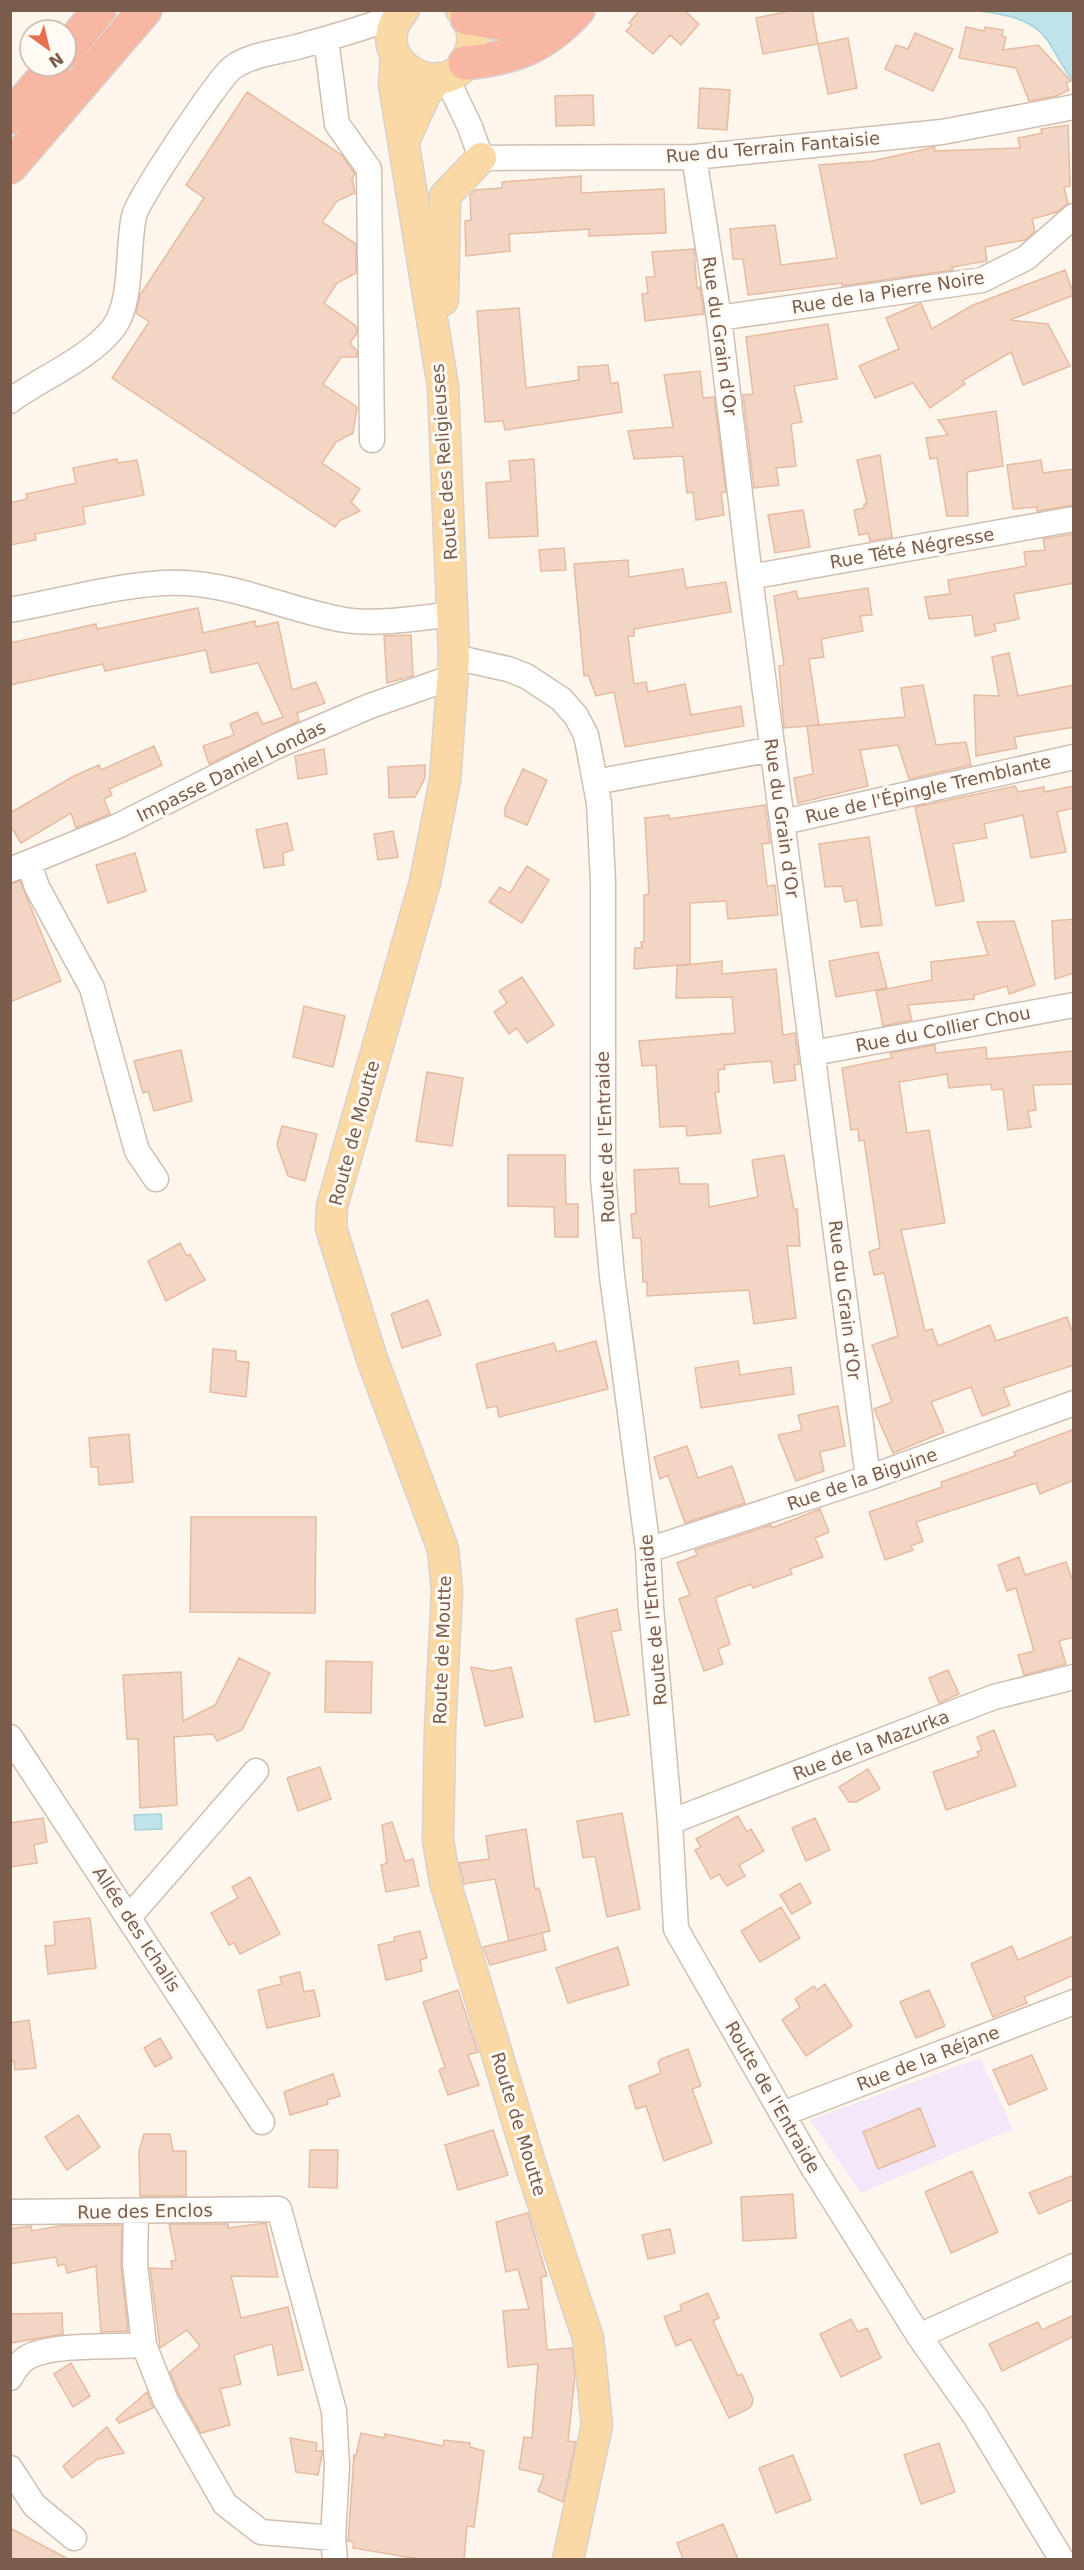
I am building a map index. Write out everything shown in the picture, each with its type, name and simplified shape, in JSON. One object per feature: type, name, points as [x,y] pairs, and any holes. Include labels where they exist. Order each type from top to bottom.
[{"type":"highway","points":[[78,36],[99,10]]},
{"type":"highway","points":[[10,167],[146,10]]},
{"type":"highway","points":[[464,14],[521,26],[552,10]]},
{"type":"highway","points":[[453,71],[524,52],[557,31],[578,10]]},
{"type":"highway","points":[[10,117],[44,78]]},
{"type":"main road","name":"Route des Religieuses","points":[[403,12],[394,28],[394,84],[443,387],[454,667]]},
{"type":"main road","points":[[404,141],[426,93],[453,71],[473,41],[464,14]]},
{"type":"main road","points":[[394,51],[410,72],[429,79],[453,71]]},
{"type":"main road","points":[[443,387],[445,196],[481,158]]},
{"type":"main road","name":"Route de Moutte","points":[[454,667],[445,780],[425,882],[332,1206],[331,1228],[372,1359],[442,1549],[447,1591],[440,1729],[438,1840],[445,1882],[533,2173],[588,2338],[597,2425],[568,2559]]},
{"type":"street","points":[[10,402],[32,385],[89,351],[114,327],[124,302],[134,213],[187,127],[232,68],[258,57],[326,39],[403,12]]},
{"type":"street","points":[[326,39],[358,38],[394,51]]},
{"type":"street","points":[[326,39],[337,124],[369,169],[372,440]]},
{"type":"street","points":[[453,71],[481,158]]},
{"type":"street","name":"Rue du Terrain Fantaisie","points":[[481,158],[694,157],[942,132],[1067,109]]},
{"type":"street","name":"Rue du Grain d'Or","points":[[694,157],[719,318],[750,577],[868,1478]]},
{"type":"street","name":"Rue de la Pierre Noire","points":[[719,318],[982,280],[1026,258],[1074,216]]},
{"type":"street","name":"Rue Tété Négresse","points":[[750,577],[1074,519]]},
{"type":"street","points":[[10,610],[157,583],[187,583],[243,592],[346,620],[409,620],[453,614]]},
{"type":"street","name":"Route de l'Entraide","points":[[454,667],[517,673],[561,699],[576,716],[586,735],[595,782],[603,882],[603,1178],[612,1275],[648,1550],[670,1822],[676,1929],[811,2164],[919,2336],[975,2416],[1062,2559]]},
{"type":"street","name":"Impasse Daniel Londas","points":[[20,866],[118,826],[277,746],[454,667]]},
{"type":"street","points":[[595,782],[773,749]]},
{"type":"street","name":"Rue de l'Épingle Tremblante","points":[[783,822],[1074,757]]},
{"type":"street","points":[[20,866],[37,887],[92,988],[137,1151],[156,1179]]},
{"type":"street","name":"Rue du Collier Chou","points":[[813,1053],[1074,1005]]},
{"type":"street","name":"Rue de la Biguine","points":[[648,1550],[868,1478],[1074,1403]]},
{"type":"street","name":"Rue de la Mazurka","points":[[670,1822],[994,1697],[1074,1677]]},
{"type":"street","name":"Allée des Ichalis","points":[[10,1737],[262,2122]]},
{"type":"street","points":[[129,1916],[256,1771]]},
{"type":"street","name":"Rue de la Réjane","points":[[782,2114],[1074,2002]]},
{"type":"street","name":"Rue des Enclos","points":[[10,2212],[279,2210],[334,2411],[337,2467],[334,2549]]},
{"type":"street","points":[[136,2212],[135,2264],[144,2344],[166,2401],[225,2504],[261,2532],[334,2549]]},
{"type":"street","points":[[919,2336],[1074,2266]]},
{"type":"street","points":[[10,2378],[16,2367],[30,2355],[48,2350],[144,2344]]},
{"type":"street","points":[[10,2468],[34,2505],[74,2538]]},
{"type":"shaded area","points":[[980,2058],[1013,2129],[861,2193],[810,2120]]},
{"type":"water","points":[[978,11],[1073,11],[1073,81],[1048,41],[1034,27],[1017,18]]},
{"type":"water","points":[[161,1814],[162,1829],[135,1830],[134,1815]]},
{"type":"building","points":[[640,10],[684,10],[699,24],[681,45],[670,35],[653,54],[626,31],[632,25],[629,23]]},
{"type":"building","points":[[795,10],[812,10],[818,44],[763,54],[756,18]]},
{"type":"building","points":[[966,27],[984,31],[985,27],[1003,30],[1002,36],[1006,37],[1003,50],[1038,45],[1071,81],[1066,83],[1069,90],[1056,96],[1029,101],[1016,68],[959,58]]},
{"type":"building","points":[[915,33],[953,49],[933,91],[885,69],[896,45],[908,49]]},
{"type":"building","points":[[848,38],[857,88],[828,94],[818,44]]},
{"type":"building","points":[[700,88],[730,90],[727,130],[698,128]]},
{"type":"building","points":[[247,92],[342,155],[355,174],[352,178],[355,193],[337,201],[322,222],[356,244],[356,273],[337,283],[324,303],[356,326],[357,333],[350,343],[357,351],[357,357],[341,357],[323,384],[357,407],[353,433],[336,442],[322,463],[360,489],[351,502],[360,511],[339,521],[335,527],[112,378],[149,322],[136,313],[140,295],[204,198],[186,185]]},
{"type":"building","points":[[593,95],[594,125],[556,126],[555,96]]},
{"type":"building","points":[[1068,125],[1070,186],[1064,187],[1068,203],[1057,212],[1032,219],[1035,231],[1025,240],[985,247],[987,261],[952,267],[953,270],[842,286],[842,283],[748,295],[743,259],[733,259],[730,229],[775,225],[781,265],[837,258],[819,165],[872,161],[935,147],[934,151],[1020,148],[1018,138],[1042,133],[1041,129]]},
{"type":"building","points":[[581,176],[581,193],[664,189],[666,233],[589,236],[589,229],[509,234],[510,251],[466,256],[465,221],[471,220],[470,195],[475,190],[502,188],[502,182]]},
{"type":"building","points":[[694,249],[697,288],[700,287],[704,314],[645,321],[642,294],[648,293],[646,277],[655,277],[652,252]]},
{"type":"building","points":[[1065,270],[1074,295],[1010,320],[1048,324],[1070,366],[1023,385],[1011,352],[962,381],[965,384],[930,408],[913,383],[875,398],[859,366],[899,349],[886,318],[921,303],[932,329],[973,305]]},
{"type":"building","points":[[519,308],[526,388],[579,380],[578,367],[608,365],[611,384],[618,382],[622,412],[505,430],[503,421],[485,422],[477,311]]},
{"type":"building","points":[[828,324],[837,379],[794,386],[802,422],[791,424],[796,466],[776,468],[779,485],[754,488],[743,395],[753,394],[746,337]]},
{"type":"building","points":[[700,371],[703,398],[714,397],[726,492],[721,493],[724,515],[696,520],[693,492],[687,493],[683,456],[634,459],[628,431],[673,427],[664,375]]},
{"type":"building","points":[[996,411],[1003,466],[967,472],[968,516],[947,516],[937,458],[930,459],[926,438],[948,435],[938,420]]},
{"type":"building","points":[[880,455],[892,537],[870,541],[868,533],[859,535],[854,510],[864,508],[864,504],[867,504],[857,460]]},
{"type":"building","points":[[117,459],[118,463],[137,460],[144,495],[83,507],[85,524],[35,534],[36,540],[10,545],[10,503],[27,499],[26,494],[76,483],[73,468]]},
{"type":"building","points":[[534,459],[538,536],[489,538],[486,483],[511,481],[509,461]]},
{"type":"building","points":[[1041,460],[1043,473],[1074,469],[1074,505],[1037,511],[1037,507],[1013,509],[1007,465]]},
{"type":"building","points":[[803,510],[810,547],[775,553],[768,515]]},
{"type":"building","points":[[1074,534],[1074,583],[1014,594],[1019,619],[994,624],[996,631],[975,636],[972,615],[929,619],[925,597],[950,594],[948,580],[1026,566],[1024,552],[1045,550],[1043,539]]},
{"type":"building","points":[[564,548],[566,570],[541,571],[539,550]]},
{"type":"building","points":[[628,560],[629,577],[683,569],[686,588],[726,582],[731,612],[634,629],[634,636],[628,636],[634,684],[646,682],[648,692],[685,684],[691,715],[741,706],[744,726],[625,747],[614,692],[596,696],[588,675],[584,676],[574,564]]},
{"type":"building","points":[[868,588],[872,615],[860,616],[863,631],[821,639],[824,657],[809,659],[819,725],[784,728],[779,666],[784,665],[774,596],[796,591],[798,599]]},
{"type":"building","points":[[198,608],[203,633],[255,621],[256,627],[278,622],[292,690],[316,682],[325,703],[297,713],[299,721],[209,764],[203,746],[234,735],[230,724],[257,712],[263,724],[283,717],[258,663],[211,673],[206,650],[105,671],[103,664],[10,685],[10,643],[96,624],[97,629]]},
{"type":"building","points":[[411,635],[413,676],[387,683],[384,636]]},
{"type":"building","points":[[1009,653],[1018,696],[1074,685],[1074,727],[1014,737],[1017,748],[976,756],[974,695],[999,696],[992,657]]},
{"type":"building","points":[[923,685],[936,745],[966,742],[971,765],[909,779],[898,745],[860,750],[868,786],[798,803],[794,778],[813,774],[807,726],[905,717],[901,688]]},
{"type":"building","points":[[154,746],[162,765],[109,789],[112,795],[104,799],[110,814],[76,828],[71,813],[21,843],[10,825],[10,813],[74,776],[99,765],[101,770]]},
{"type":"building","points":[[324,749],[327,774],[298,779],[295,756]]},
{"type":"building","points":[[425,765],[425,778],[415,797],[389,798],[388,767]]},
{"type":"building","points":[[523,769],[547,780],[527,825],[505,816],[505,808]]},
{"type":"building","points":[[1015,786],[1018,792],[1044,787],[1044,792],[1074,786],[1074,808],[1057,812],[1066,852],[1031,858],[1023,815],[984,824],[987,838],[953,844],[964,901],[936,906],[915,807]]},
{"type":"building","points":[[765,805],[770,843],[762,844],[767,886],[775,885],[778,915],[728,919],[726,901],[690,903],[690,964],[634,969],[635,948],[642,948],[641,942],[644,942],[644,895],[649,894],[645,818],[669,815],[669,819]]},
{"type":"building","points":[[287,823],[293,850],[283,853],[284,865],[264,868],[256,830]]},
{"type":"building","points":[[393,831],[398,857],[378,860],[374,834]]},
{"type":"building","points":[[869,837],[882,925],[861,927],[857,900],[845,902],[842,886],[825,887],[819,844]]},
{"type":"building","points":[[135,853],[146,891],[108,903],[96,865]]},
{"type":"building","points":[[527,866],[549,880],[522,923],[489,902],[500,887],[510,893]]},
{"type":"building","points":[[20,881],[61,981],[10,1002],[10,884]]},
{"type":"building","points":[[1074,919],[1074,973],[1055,979],[1052,921]]},
{"type":"building","points":[[1014,921],[1035,985],[1009,994],[1007,986],[974,995],[974,999],[908,1005],[912,1020],[883,1026],[876,991],[932,980],[931,962],[988,955],[977,922]]},
{"type":"building","points":[[878,952],[887,988],[836,997],[829,961]]},
{"type":"building","points":[[722,961],[722,974],[776,969],[783,1035],[795,1033],[799,1064],[794,1065],[796,1080],[774,1083],[771,1061],[724,1065],[725,1069],[718,1070],[719,1092],[715,1092],[721,1133],[687,1136],[686,1126],[660,1127],[656,1065],[642,1066],[639,1041],[735,1033],[732,997],[676,998],[677,966]]},
{"type":"building","points":[[522,977],[554,1025],[527,1043],[517,1028],[509,1034],[494,1012],[507,1003],[499,991]]},
{"type":"building","points":[[304,1006],[345,1016],[333,1067],[293,1057]]},
{"type":"building","points":[[935,1045],[936,1053],[986,1047],[987,1059],[1074,1051],[1074,1084],[1033,1085],[1036,1110],[1028,1111],[1031,1127],[1008,1130],[1003,1089],[992,1090],[991,1084],[949,1088],[947,1074],[899,1082],[907,1133],[929,1130],[945,1223],[901,1230],[925,1331],[932,1329],[938,1346],[990,1325],[996,1341],[1067,1317],[1074,1336],[1074,1365],[1003,1388],[1010,1405],[982,1416],[971,1387],[931,1402],[944,1432],[893,1453],[874,1409],[892,1402],[872,1345],[898,1336],[884,1273],[874,1275],[869,1252],[880,1248],[864,1140],[859,1141],[858,1129],[851,1130],[842,1068],[892,1058],[890,1053]]},
{"type":"building","points":[[181,1050],[192,1101],[154,1111],[148,1091],[143,1093],[134,1061]]},
{"type":"building","points":[[427,1072],[463,1078],[452,1146],[416,1141]]},
{"type":"building","points":[[282,1126],[317,1134],[305,1181],[288,1176],[277,1145]]},
{"type":"building","points":[[508,1155],[565,1155],[566,1204],[578,1204],[578,1237],[555,1237],[554,1207],[508,1206]]},
{"type":"building","points":[[784,1155],[794,1209],[797,1209],[800,1246],[787,1246],[796,1318],[754,1324],[749,1290],[647,1296],[647,1282],[643,1282],[641,1238],[633,1238],[631,1214],[636,1214],[634,1170],[678,1168],[680,1184],[708,1184],[709,1207],[758,1197],[752,1160]]},
{"type":"building","points":[[180,1243],[187,1256],[190,1254],[205,1280],[166,1301],[148,1261]]},
{"type":"building","points":[[428,1300],[441,1335],[402,1348],[391,1314]]},
{"type":"building","points":[[596,1341],[608,1389],[499,1417],[497,1406],[487,1408],[476,1364],[554,1343],[557,1352]]},
{"type":"building","points":[[213,1349],[236,1351],[236,1361],[249,1362],[246,1397],[210,1392]]},
{"type":"building","points":[[738,1361],[740,1375],[791,1367],[794,1394],[701,1408],[695,1368]]},
{"type":"building","points":[[838,1406],[845,1446],[820,1452],[824,1471],[796,1481],[778,1435],[802,1430],[798,1415]]},
{"type":"building","points":[[1074,1429],[1074,1480],[1040,1494],[1036,1483],[916,1522],[923,1541],[911,1546],[913,1550],[885,1560],[869,1512],[942,1487],[941,1482],[1015,1456],[1014,1452]]},
{"type":"building","points":[[129,1434],[133,1482],[99,1485],[98,1467],[91,1467],[89,1438]]},
{"type":"building","points":[[687,1446],[698,1478],[732,1466],[745,1503],[685,1523],[668,1475],[660,1479],[654,1457]]},
{"type":"building","points":[[820,1509],[829,1532],[815,1538],[823,1557],[790,1569],[792,1574],[753,1588],[751,1584],[715,1598],[730,1644],[718,1649],[723,1664],[704,1671],[679,1599],[690,1595],[677,1563],[697,1555],[695,1550],[771,1525],[772,1528]]},
{"type":"building","points":[[191,1517],[316,1517],[315,1613],[190,1612]]},
{"type":"building","points":[[1019,1557],[1025,1575],[1066,1562],[1074,1584],[1074,1637],[1059,1641],[1066,1664],[1024,1675],[1018,1655],[1034,1651],[1016,1588],[1007,1591],[998,1565]]},
{"type":"building","points":[[617,1609],[621,1630],[611,1632],[629,1715],[595,1722],[576,1619]]},
{"type":"building","points":[[239,1658],[270,1673],[242,1730],[217,1741],[213,1734],[174,1737],[177,1805],[140,1808],[138,1739],[127,1739],[123,1675],[181,1672],[183,1721],[215,1705]]},
{"type":"building","points":[[326,1661],[372,1662],[371,1713],[325,1712]]},
{"type":"building","points":[[471,1667],[492,1671],[511,1667],[523,1717],[485,1726]]},
{"type":"building","points":[[948,1670],[959,1694],[939,1703],[929,1678]]},
{"type":"building","points":[[994,1730],[1016,1786],[946,1810],[933,1772],[979,1756],[977,1752],[982,1750],[977,1737]]},
{"type":"building","points":[[320,1767],[331,1799],[298,1811],[287,1778]]},
{"type":"building","points":[[868,1769],[880,1789],[856,1802],[849,1802],[839,1787]]},
{"type":"building","points":[[622,1813],[640,1909],[607,1917],[595,1856],[583,1858],[577,1821]]},
{"type":"building","points":[[738,1816],[747,1832],[751,1829],[764,1851],[739,1865],[745,1876],[727,1886],[719,1874],[711,1879],[695,1850],[701,1847],[696,1839]]},
{"type":"building","points":[[43,1818],[47,1842],[34,1845],[37,1863],[10,1867],[10,1823]]},
{"type":"building","points":[[815,1818],[830,1850],[806,1861],[792,1828]]},
{"type":"building","points":[[392,1822],[405,1861],[413,1859],[419,1886],[386,1892],[381,1865],[387,1863],[382,1825]]},
{"type":"building","points":[[526,1829],[535,1889],[539,1888],[550,1931],[509,1941],[495,1879],[464,1884],[459,1863],[489,1859],[486,1836]]},
{"type":"building","points":[[250,1877],[280,1934],[240,1954],[234,1943],[229,1945],[211,1913],[238,1898],[232,1887]]},
{"type":"building","points":[[800,1883],[811,1903],[792,1914],[780,1895]]},
{"type":"building","points":[[781,1907],[800,1938],[760,1962],[741,1931]]},
{"type":"building","points":[[90,1918],[96,1968],[48,1974],[45,1946],[55,1945],[54,1922]]},
{"type":"building","points":[[420,1931],[427,1958],[420,1960],[422,1971],[386,1980],[378,1945],[395,1941],[394,1937]]},
{"type":"building","points":[[542,1933],[546,1950],[490,1965],[483,1947]]},
{"type":"building","points":[[1074,1936],[1074,1975],[1024,1997],[1027,2003],[993,2017],[971,1964],[1012,1946],[1018,1960]]},
{"type":"building","points":[[618,1947],[629,1985],[568,2003],[556,1968]]},
{"type":"building","points":[[300,1972],[304,1992],[314,1990],[320,2016],[267,2028],[258,1990],[282,1984],[280,1977]]},
{"type":"building","points":[[825,1984],[852,2026],[806,2056],[782,2020],[800,2007],[795,1999],[814,1986],[817,1990]]},
{"type":"building","points":[[458,1990],[478,2052],[468,2055],[479,2085],[448,2095],[439,2070],[445,2067],[423,2002]]},
{"type":"building","points":[[929,1990],[945,2026],[916,2038],[900,2002]]},
{"type":"building","points":[[29,2020],[36,2068],[15,2070],[14,2061],[10,2061],[10,2023]]},
{"type":"building","points":[[160,2038],[172,2058],[155,2067],[144,2048]]},
{"type":"building","points":[[688,2049],[701,2086],[692,2089],[712,2143],[664,2161],[646,2106],[636,2109],[629,2086],[661,2073],[658,2063],[661,2059]]},
{"type":"building","points":[[1032,2055],[1047,2089],[1009,2105],[993,2070]]},
{"type":"building","points":[[333,2074],[340,2096],[327,2100],[328,2104],[290,2115],[284,2092]]},
{"type":"building","points":[[920,2108],[935,2146],[878,2169],[863,2132]]},
{"type":"building","points":[[78,2115],[100,2147],[67,2170],[45,2137]]},
{"type":"building","points":[[493,2130],[508,2175],[458,2190],[445,2145]]},
{"type":"building","points":[[144,2134],[170,2134],[173,2151],[186,2151],[186,2196],[140,2196],[139,2151]]},
{"type":"building","points":[[310,2150],[338,2150],[337,2188],[309,2187]]},
{"type":"building","points":[[972,2171],[998,2232],[951,2253],[925,2192]]},
{"type":"building","points":[[1074,2175],[1074,2199],[1039,2214],[1029,2193]]},
{"type":"building","points":[[793,2194],[796,2238],[743,2241],[741,2197]]},
{"type":"building","points":[[528,2213],[547,2276],[541,2277],[547,2350],[572,2348],[575,2376],[568,2441],[576,2442],[563,2502],[538,2491],[544,2475],[519,2469],[524,2437],[532,2438],[538,2364],[508,2367],[503,2311],[529,2309],[518,2269],[506,2272],[496,2222]]},
{"type":"building","points":[[266,2223],[278,2277],[231,2276],[241,2318],[288,2307],[303,2370],[278,2375],[272,2344],[234,2355],[241,2384],[220,2389],[230,2425],[201,2433],[179,2395],[170,2372],[200,2346],[187,2330],[160,2348],[150,2268],[172,2269],[171,2261],[176,2260],[169,2224],[228,2224],[228,2228]]},
{"type":"building","points":[[122,2225],[121,2265],[128,2331],[101,2332],[96,2266],[67,2273],[65,2264],[58,2266],[56,2257],[10,2264],[10,2229],[31,2226],[32,2231],[59,2226]]},
{"type":"building","points":[[670,2229],[675,2253],[648,2259],[642,2235]]},
{"type":"building","points":[[708,2293],[719,2318],[713,2321],[738,2376],[742,2374],[753,2399],[748,2409],[729,2418],[691,2339],[676,2346],[664,2317],[682,2310],[680,2305]]},
{"type":"building","points":[[62,2313],[63,2334],[10,2343],[10,2314]]},
{"type":"building","points":[[1074,2315],[1074,2336],[1002,2371],[989,2344],[1038,2322],[1042,2330]]},
{"type":"building","points":[[851,2319],[858,2332],[867,2328],[881,2358],[841,2377],[820,2334]]},
{"type":"building","points":[[71,2363],[90,2396],[73,2407],[54,2374]]},
{"type":"building","points":[[147,2392],[153,2408],[119,2423],[116,2419]]},
{"type":"building","points":[[107,2427],[124,2453],[98,2459],[72,2478],[63,2466]]},
{"type":"building","points":[[361,2433],[384,2438],[385,2434],[443,2446],[444,2440],[470,2443],[470,2447],[484,2451],[474,2527],[467,2526],[464,2559],[419,2559],[353,2548],[354,2542],[348,2541],[354,2455],[356,2456]]},
{"type":"building","points":[[290,2438],[317,2443],[316,2451],[322,2451],[318,2475],[296,2472]]},
{"type":"building","points":[[939,2443],[955,2492],[921,2504],[904,2455]]},
{"type":"building","points":[[793,2455],[811,2500],[776,2513],[759,2468]]},
{"type":"building","points":[[723,2524],[738,2559],[683,2559],[677,2543]]},
{"type":"building","points":[[10,2528],[68,2559],[10,2559]]}]
